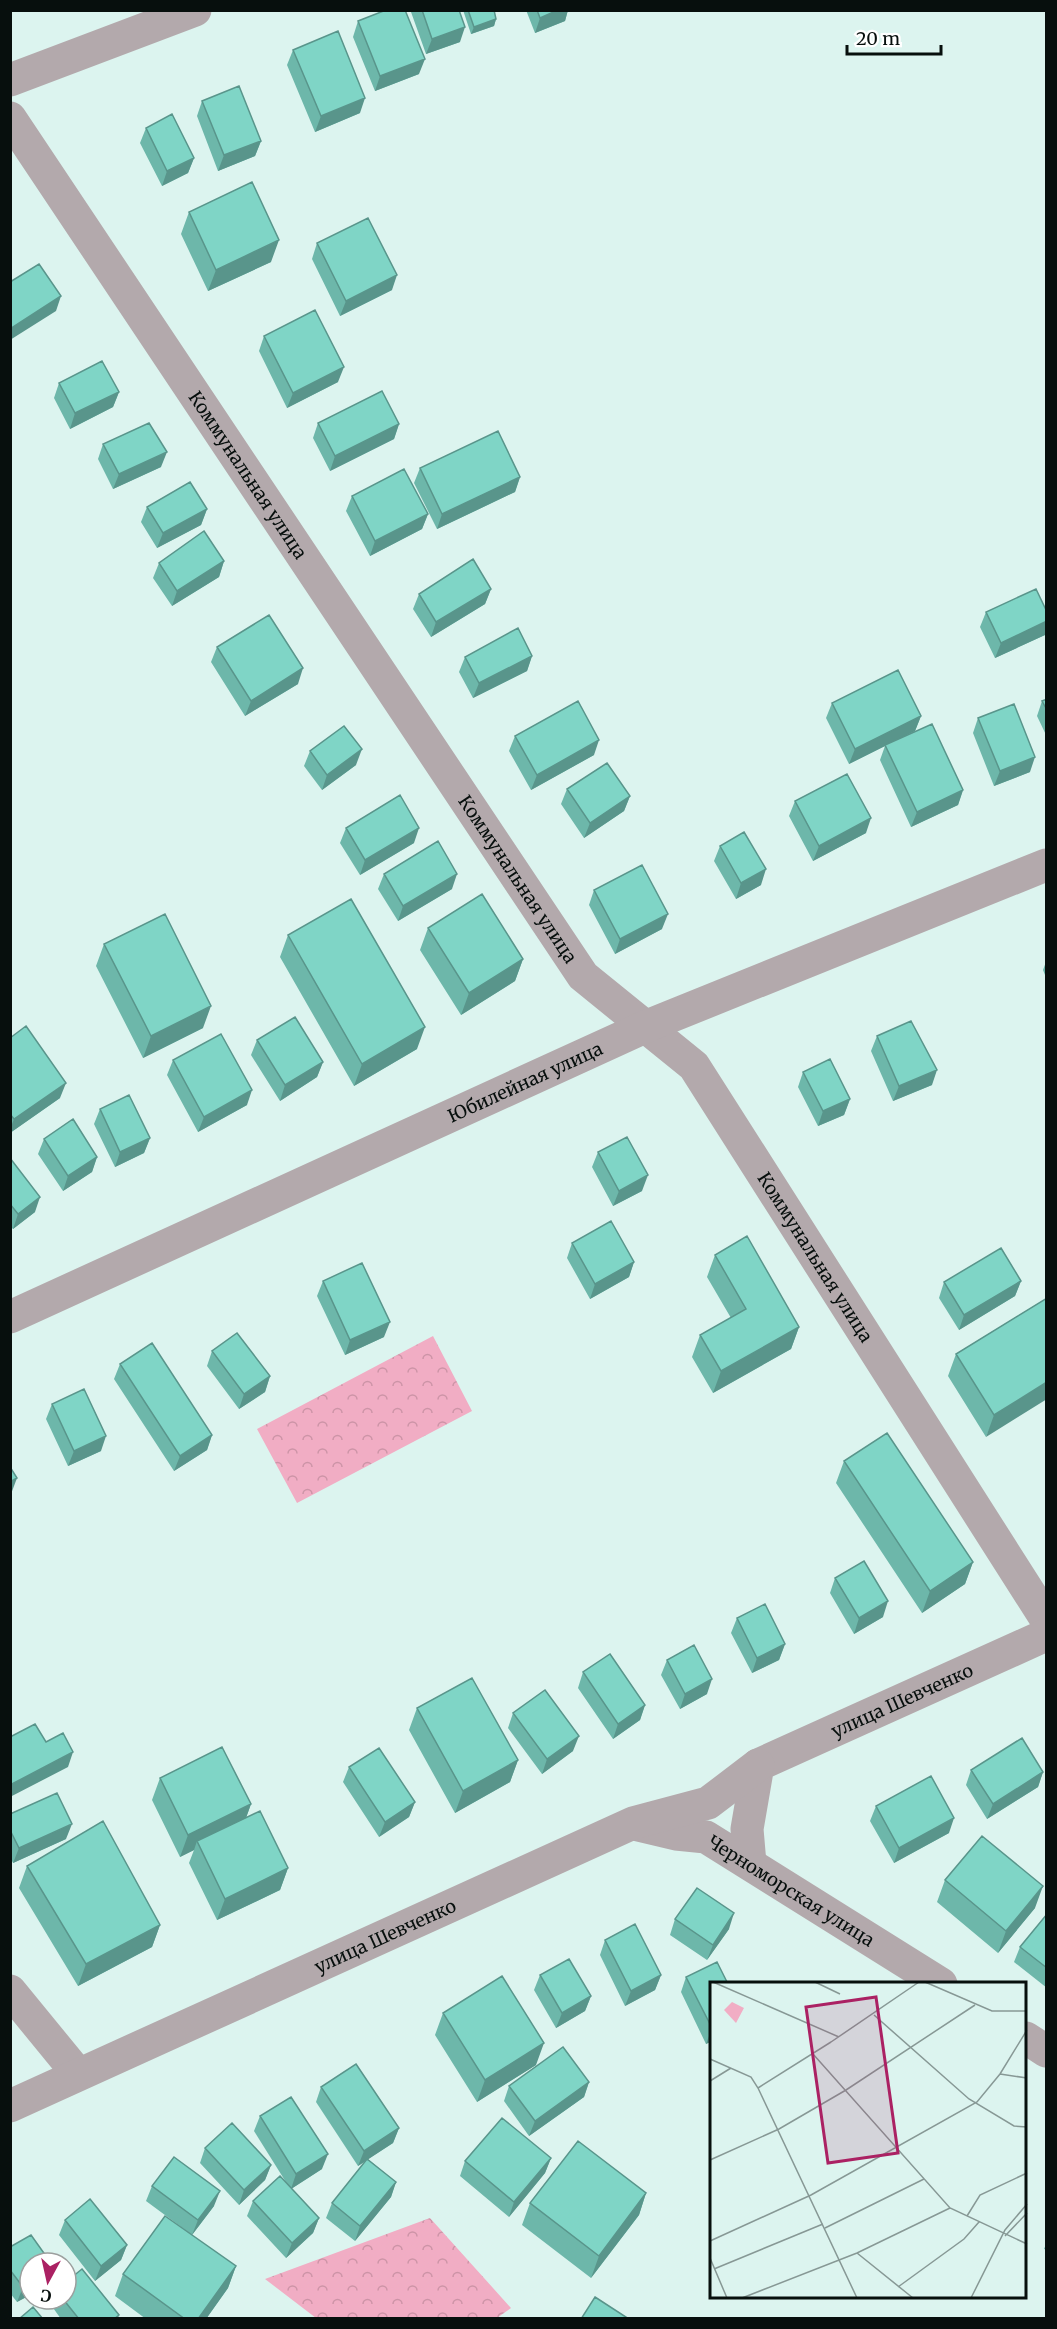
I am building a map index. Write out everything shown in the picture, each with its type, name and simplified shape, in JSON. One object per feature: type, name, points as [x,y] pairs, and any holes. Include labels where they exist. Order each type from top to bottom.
[{"type":"street","points":[[10,80],[195,10]]},
{"type":"street","name":"Коммунальная улица","points":[[10,118],[583,976],[694,1065],[1047,1619]]},
{"type":"street","name":"Юбилейная улица","points":[[10,1317],[647,1026],[1047,865]]},
{"type":"street","name":"улица Шевченко","points":[[10,2106],[633,1823],[708,1803],[758,1765],[1047,1635]]},
{"type":"street","points":[[750,1864],[747,1829],[758,1765]]},
{"type":"street","name":"Черноморская улица","points":[[633,1823],[676,1834],[706,1837],[937,1982]]},
{"type":"street","points":[[10,1991],[78,2074]]},
{"type":"street","points":[[1027,2039],[1047,2051]]},
{"type":"green space","points":[[433,1336],[472,1411],[297,1503],[257,1429]]},
{"type":"green space","points":[[430,2218],[511,2308],[497,2318],[316,2318],[265,2279]]},
{"type":"building","points":[[386,10],[405,10],[425,59],[380,76],[358,21]]},
{"type":"building","points":[[422,10],[459,10],[465,27],[432,39]]},
{"type":"building","points":[[468,10],[494,10],[496,19],[474,27]]},
{"type":"building","points":[[537,10],[558,10],[540,18]]},
{"type":"building","points":[[338,31],[365,98],[321,116],[293,50]]},
{"type":"building","points":[[239,86],[261,141],[224,155],[202,101]]},
{"type":"building","points":[[172,114],[194,158],[167,171],[146,128]]},
{"type":"building","points":[[252,182],[279,240],[216,270],[189,212]]},
{"type":"building","points":[[368,218],[397,275],[346,301],[317,243]]},
{"type":"building","points":[[39,264],[61,296],[10,329],[10,282]]},
{"type":"building","points":[[315,310],[344,367],[293,393],[264,336]]},
{"type":"building","points":[[102,361],[119,392],[75,413],[59,383]]},
{"type":"building","points":[[382,391],[399,424],[335,456],[318,423]]},
{"type":"building","points":[[149,423],[167,452],[119,474],[103,444]]},
{"type":"building","points":[[498,431],[520,477],[442,514],[420,468]]},
{"type":"building","points":[[404,469],[428,514],[375,541],[352,496]]},
{"type":"building","points":[[190,482],[207,509],[163,533],[147,507]]},
{"type":"building","points":[[204,531],[224,561],[177,591],[159,563]]},
{"type":"building","points":[[473,559],[491,589],[436,622],[419,594]]},
{"type":"building","points":[[1036,589],[1047,612],[1047,621],[1001,643],[986,612]]},
{"type":"building","points":[[269,615],[303,668],[251,701],[217,647]]},
{"type":"building","points":[[518,628],[532,656],[479,683],[465,657]]},
{"type":"building","points":[[898,670],[921,716],[855,749],[832,703]]},
{"type":"building","points":[[1047,699],[1047,710],[1042,701]]},
{"type":"building","points":[[578,701],[599,740],[537,775],[515,736]]},
{"type":"building","points":[[1014,704],[1035,757],[1000,771],[978,718]]},
{"type":"building","points":[[932,724],[963,790],[917,812],[885,745]]},
{"type":"building","points":[[344,726],[362,749],[327,775],[310,751]]},
{"type":"building","points":[[607,763],[630,796],[590,823],[567,789]]},
{"type":"building","points":[[847,774],[871,818],[819,846],[795,801]]},
{"type":"building","points":[[400,795],[419,828],[365,860],[346,828]]},
{"type":"building","points":[[744,832],[766,869],[741,883],[720,846]]},
{"type":"building","points":[[438,841],[457,874],[403,906],[384,874]]},
{"type":"building","points":[[642,865],[668,914],[620,939],[594,890]]},
{"type":"building","points":[[482,894],[523,959],[469,993],[428,928]]},
{"type":"building","points":[[351,899],[425,1027],[362,1064],[288,935]]},
{"type":"building","points":[[165,914],[211,1006],[151,1036],[104,944]]},
{"type":"building","points":[[295,1017],[323,1062],[285,1085],[257,1040]]},
{"type":"building","points":[[911,1021],[937,1070],[899,1086],[877,1036]]},
{"type":"building","points":[[26,1026],[66,1083],[14,1119],[10,1114],[10,1038]]},
{"type":"building","points":[[221,1034],[252,1090],[204,1117],[173,1060]]},
{"type":"building","points":[[830,1059],[850,1099],[823,1111],[803,1072]]},
{"type":"building","points":[[129,1095],[150,1138],[120,1152],[100,1109]]},
{"type":"building","points":[[73,1119],[97,1157],[68,1176],[44,1139]]},
{"type":"building","points":[[627,1137],[648,1175],[619,1191],[598,1152]]},
{"type":"building","points":[[10,1158],[40,1197],[18,1214],[10,1204]]},
{"type":"building","points":[[611,1221],[634,1262],[595,1284],[572,1243]]},
{"type":"building","points":[[747,1236],[799,1327],[721,1371],[700,1335],[746,1309],[715,1255]]},
{"type":"building","points":[[1001,1248],[1021,1281],[964,1315],[944,1282]]},
{"type":"building","points":[[362,1263],[390,1322],[350,1340],[323,1281]]},
{"type":"building","points":[[1047,1298],[1047,1382],[994,1415],[956,1354]]},
{"type":"building","points":[[237,1333],[270,1376],[244,1394],[212,1351]]},
{"type":"building","points":[[152,1343],[212,1435],[180,1456],[120,1364]]},
{"type":"building","points":[[84,1389],[106,1436],[74,1451],[52,1404]]},
{"type":"building","points":[[887,1433],[973,1562],[930,1591],[844,1461]]},
{"type":"building","points":[[10,1467],[17,1478],[10,1482]]},
{"type":"building","points":[[864,1561],[888,1601],[859,1618],[835,1578]]},
{"type":"building","points":[[765,1604],[785,1644],[757,1658],[737,1618]]},
{"type":"building","points":[[694,1645],[712,1679],[685,1694],[667,1660]]},
{"type":"building","points":[[610,1654],[645,1705],[618,1724],[583,1672]]},
{"type":"building","points":[[472,1678],[518,1760],[463,1791],[417,1708]]},
{"type":"building","points":[[545,1690],[579,1736],[547,1759],[513,1713]]},
{"type":"building","points":[[35,1724],[46,1742],[63,1733],[73,1752],[10,1785],[10,1737]]},
{"type":"building","points":[[1022,1738],[1043,1772],[993,1804],[971,1770]]},
{"type":"building","points":[[222,1747],[251,1804],[188,1835],[160,1778]]},
{"type":"building","points":[[379,1748],[415,1802],[385,1822],[349,1767]]},
{"type":"building","points":[[931,1776],[954,1818],[899,1848],[876,1806]]},
{"type":"building","points":[[57,1793],[72,1824],[19,1848],[10,1830],[10,1814]]},
{"type":"building","points":[[260,1811],[288,1868],[225,1899],[197,1841]]},
{"type":"building","points":[[103,1821],[160,1925],[86,1964],[27,1866]]},
{"type":"building","points":[[982,1836],[1043,1886],[1006,1931],[945,1880]]},
{"type":"building","points":[[697,1888],[734,1913],[713,1945],[675,1919]]},
{"type":"building","points":[[1047,1914],[1047,1968],[1020,1947]]},
{"type":"building","points":[[635,1924],[661,1975],[631,1991],[605,1940]]},
{"type":"building","points":[[569,1959],[591,1996],[562,2013],[540,1975]]},
{"type":"building","points":[[717,1962],[727,1982],[710,1982],[710,2024],[686,1977]]},
{"type":"building","points":[[502,1976],[544,2043],[485,2080],[443,2013]]},
{"type":"building","points":[[563,2047],[589,2082],[535,2121],[509,2086]]},
{"type":"building","points":[[356,2064],[399,2128],[364,2151],[321,2087]]},
{"type":"building","points":[[291,2097],[328,2154],[296,2174],[260,2116]]},
{"type":"building","points":[[502,2118],[551,2158],[514,2202],[465,2161]]},
{"type":"building","points":[[232,2123],[271,2165],[244,2190],[205,2148]]},
{"type":"building","points":[[578,2141],[646,2193],[599,2256],[530,2203]]},
{"type":"building","points":[[174,2157],[220,2191],[198,2220],[152,2186]]},
{"type":"building","points":[[367,2159],[396,2182],[360,2226],[332,2203]]},
{"type":"building","points":[[280,2176],[319,2218],[292,2243],[253,2201]]},
{"type":"building","points":[[90,2199],[127,2245],[101,2266],[65,2220]]},
{"type":"building","points":[[165,2216],[236,2266],[198,2319],[185,2319],[123,2274]]},
{"type":"building","points":[[31,2235],[42,2251],[18,2251],[18,2280],[10,2270],[10,2247]]},
{"type":"building","points":[[82,2269],[119,2315],[114,2319],[79,2319],[73,2311],[78,2311],[78,2272]]},
{"type":"building","points":[[595,2297],[629,2319],[581,2319]]},
{"type":"building","points":[[28,2311],[36,2311],[43,2319],[19,2319]]}]
